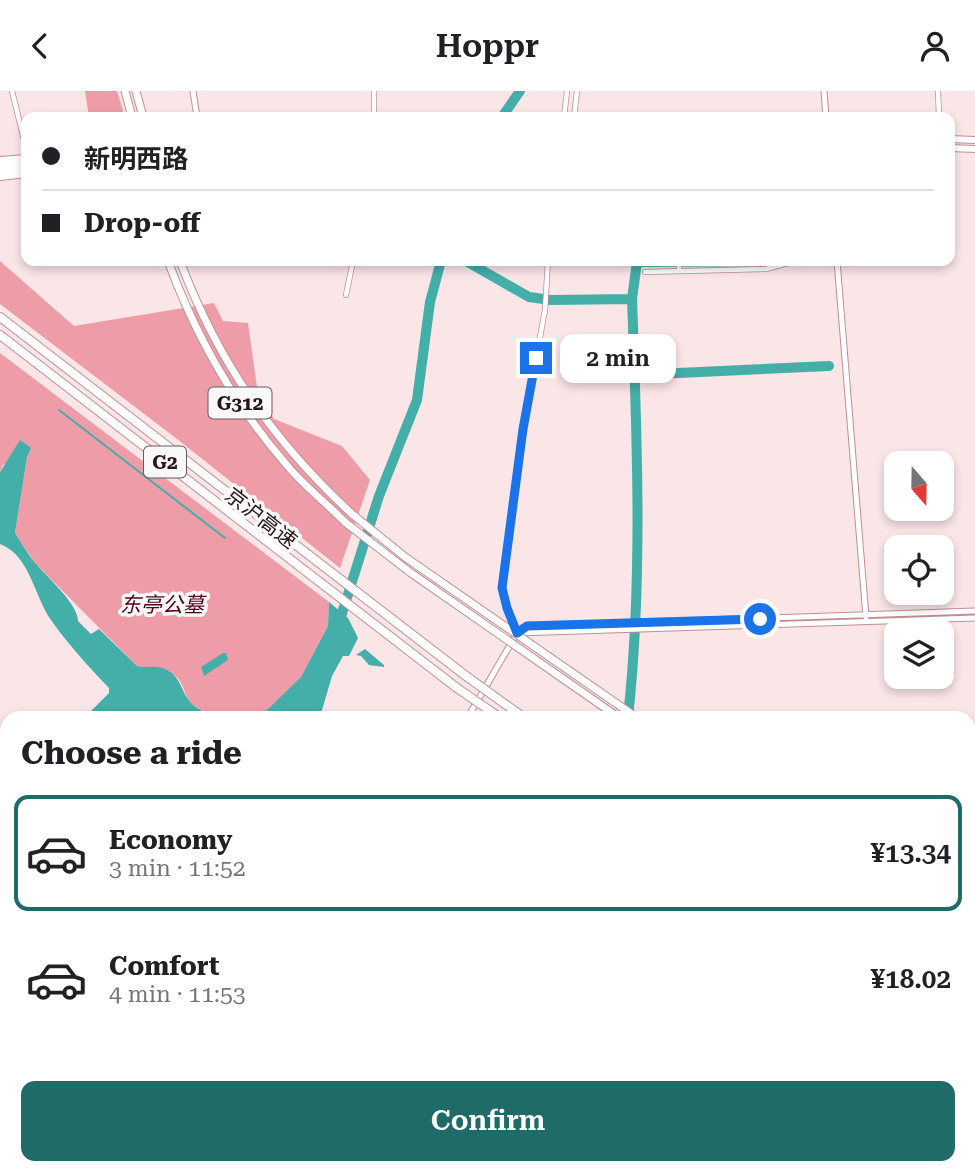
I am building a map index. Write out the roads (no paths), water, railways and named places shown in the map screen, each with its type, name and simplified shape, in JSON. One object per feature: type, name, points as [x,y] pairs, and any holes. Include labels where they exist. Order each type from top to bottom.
[{"type":"highway","points":[[125,91],[131,112]]},
{"type":"highway","points":[[136,91],[142,112]]},
{"type":"highway","name":"G312","points":[[170,266],[181,296],[228,386],[292,471],[346,523],[411,573],[609,711]]},
{"type":"highway","name":"G312","points":[[182,266],[213,338],[237,380],[290,451],[316,480],[352,514],[405,557],[627,711]]},
{"type":"highway","name":"京沪高速","points":[[0,317],[515,711]]},
{"type":"highway","name":"京沪高速","points":[[0,335],[490,711]]},
{"type":"main road","points":[[955,139],[975,139]]},
{"type":"main road","points":[[955,148],[975,149]]},
{"type":"main road","points":[[0,160],[21,158]]},
{"type":"main road","points":[[0,166],[21,164]]},
{"type":"main road","points":[[0,171],[21,172]]},
{"type":"main road","points":[[0,177],[21,173]]},
{"type":"street","points":[[12,91],[21,128]]},
{"type":"street","points":[[193,91],[196,112]]},
{"type":"street","points":[[374,91],[374,112]]},
{"type":"street","points":[[565,112],[567,91]]},
{"type":"street","points":[[575,112],[578,91]]},
{"type":"street","points":[[824,91],[826,112]]},
{"type":"street","points":[[938,91],[939,112]]},
{"type":"street","points":[[346,295],[352,266]]},
{"type":"street","points":[[517,633],[502,588],[523,429],[545,310],[548,266]]},
{"type":"street","points":[[679,266],[679,271]]},
{"type":"street","points":[[645,272],[766,269],[777,266]]},
{"type":"street","points":[[837,266],[866,619]]},
{"type":"street","points":[[866,619],[975,611]]},
{"type":"street","points":[[517,633],[866,619],[975,618]]},
{"type":"street","points":[[472,711],[517,633]]},
{"type":"water","points":[[20,440],[31,448],[27,457],[15,533],[34,561],[68,599],[78,621],[91,634],[99,629],[137,666],[159,667],[170,672],[177,678],[192,704],[203,711],[91,711],[109,693],[109,688],[78,655],[51,620],[18,557],[0,544],[0,472]]},
{"type":"water","points":[[329,602],[348,618],[358,638],[349,656],[343,656],[332,676],[322,711],[266,711],[301,677],[328,626]]},
{"type":"water","points":[[365,649],[384,667],[369,665],[361,656],[356,655]]},
{"type":"water","points":[[226,653],[228,660],[204,676],[201,667]]},
{"type":"waterway","points":[[505,112],[520,91]]},
{"type":"waterway","points":[[338,626],[379,496],[417,400],[430,302],[440,266]]},
{"type":"waterway","points":[[475,266],[529,297],[551,300],[632,299],[637,561],[629,711]]},
{"type":"waterway","points":[[632,299],[636,266]]},
{"type":"waterway","points":[[635,375],[829,366]]},
{"type":"waterway","points":[[59,410],[225,538]]},
{"type":"park label","name":"东亭公墓","points":[[162,605]]}]
